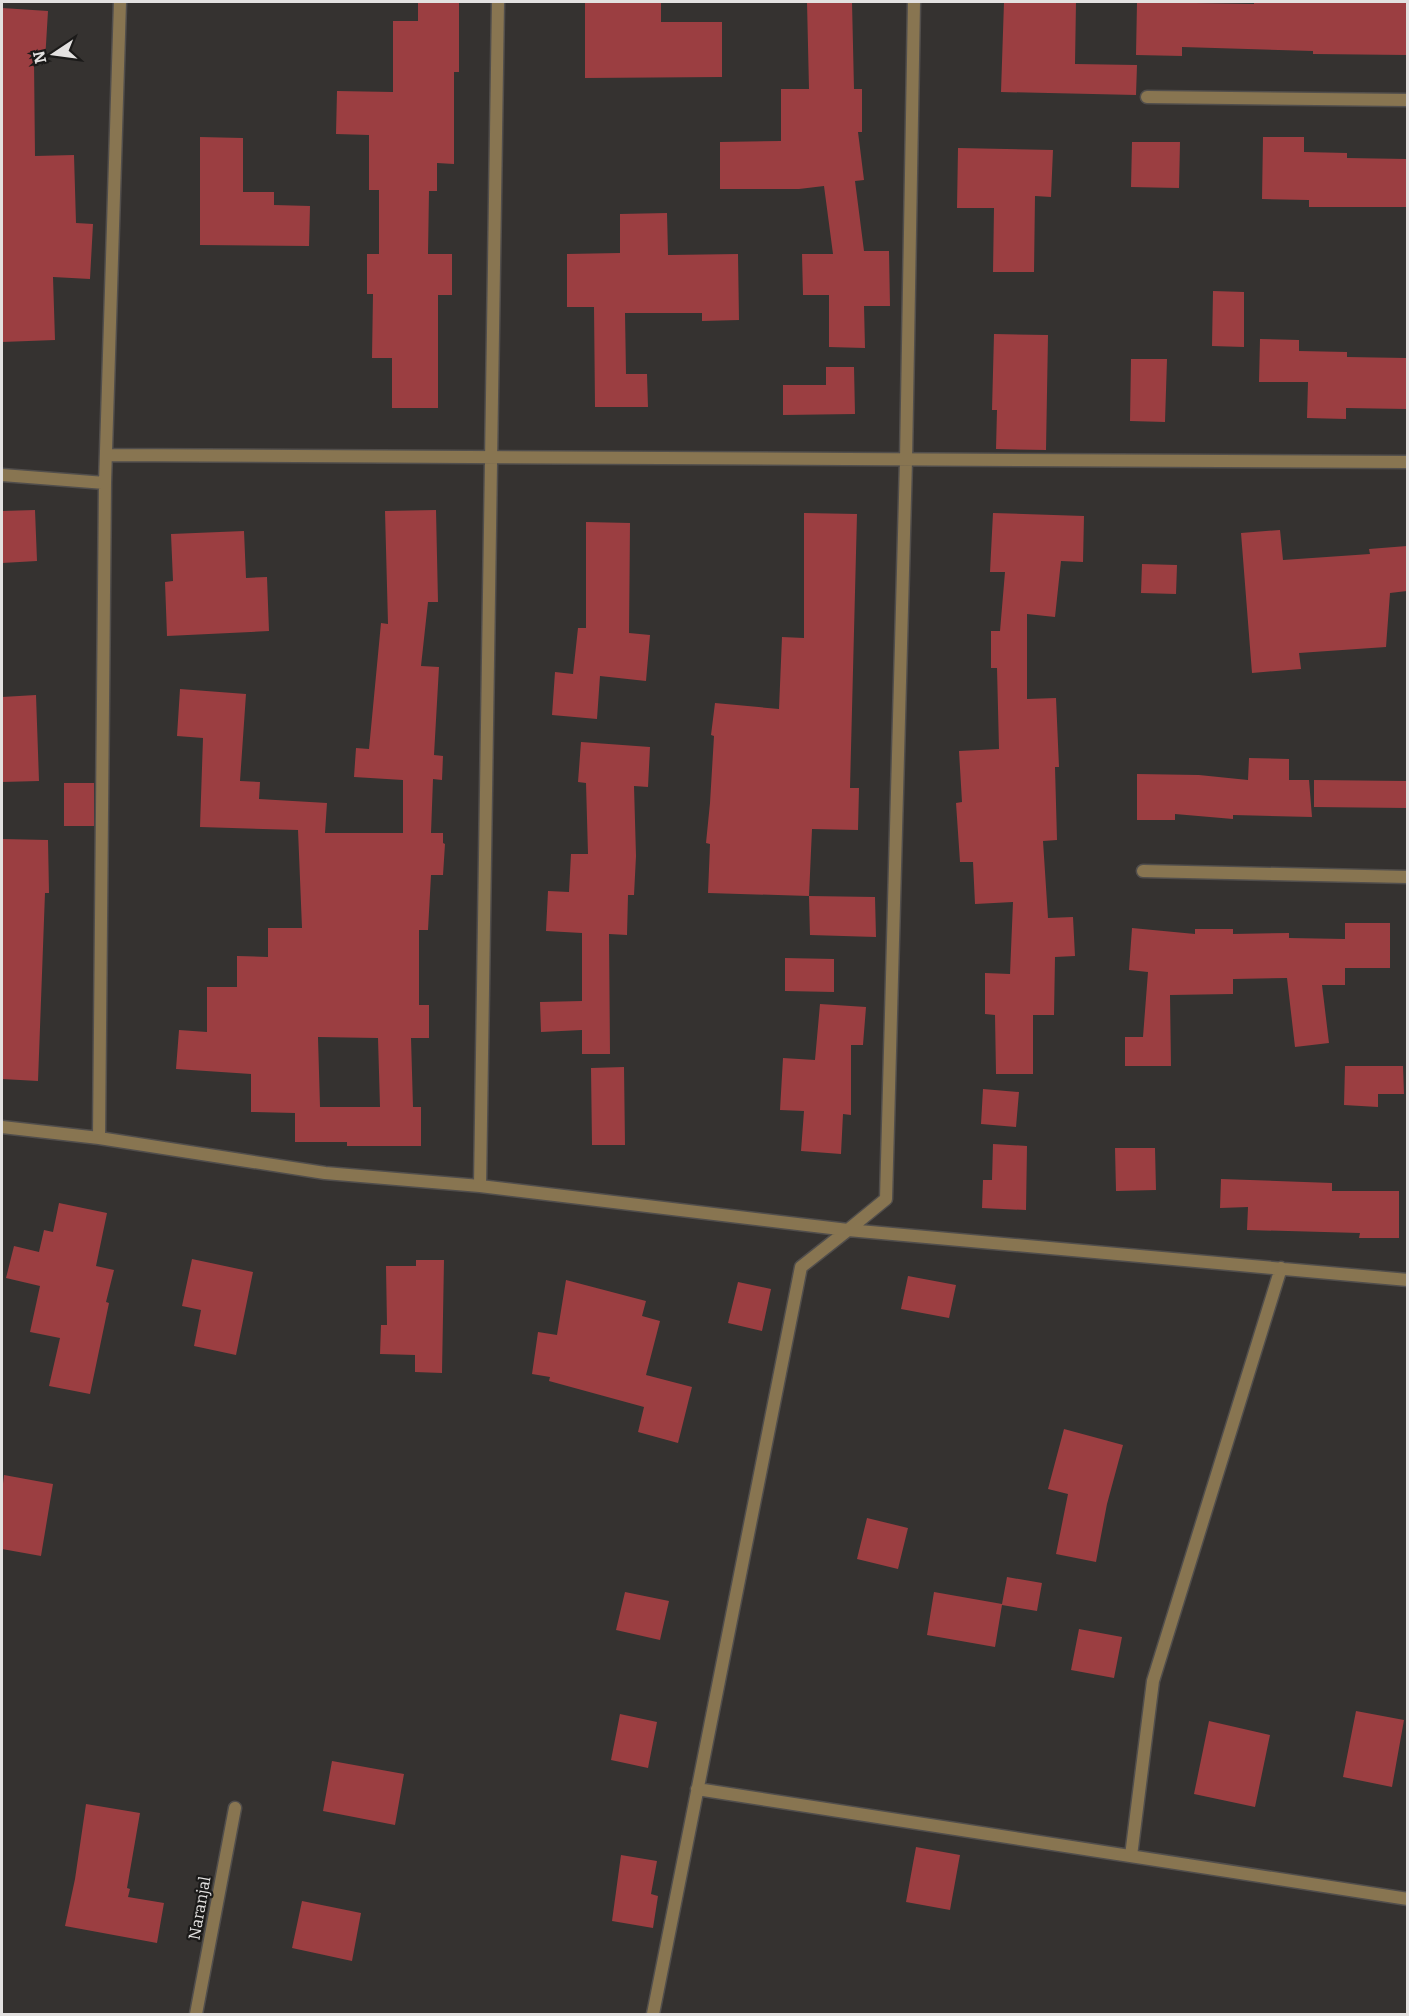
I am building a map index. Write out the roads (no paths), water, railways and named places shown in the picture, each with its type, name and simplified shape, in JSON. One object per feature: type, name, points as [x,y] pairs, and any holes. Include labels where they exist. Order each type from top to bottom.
[{"type":"street","points":[[99,1138],[105,483],[120,2]]},
{"type":"street","points":[[480,1186],[498,2]]},
{"type":"street","points":[[653,2014],[801,1267],[886,1199],[906,460],[914,2]]},
{"type":"street","points":[[1147,97],[1407,100]]},
{"type":"street","points":[[106,455],[1407,462]]},
{"type":"street","points":[[2,475],[105,483]]},
{"type":"street","points":[[1143,871],[1407,878]]},
{"type":"street","points":[[2,1127],[99,1138],[325,1173],[480,1186],[848,1230],[1407,1280]]},
{"type":"street","points":[[1131,1856],[1153,1681],[1281,1268]]},
{"type":"street","points":[[698,1789],[1407,1899]]},
{"type":"street","name":"Naranjal","points":[[196,2014],[234,1808]]}]
